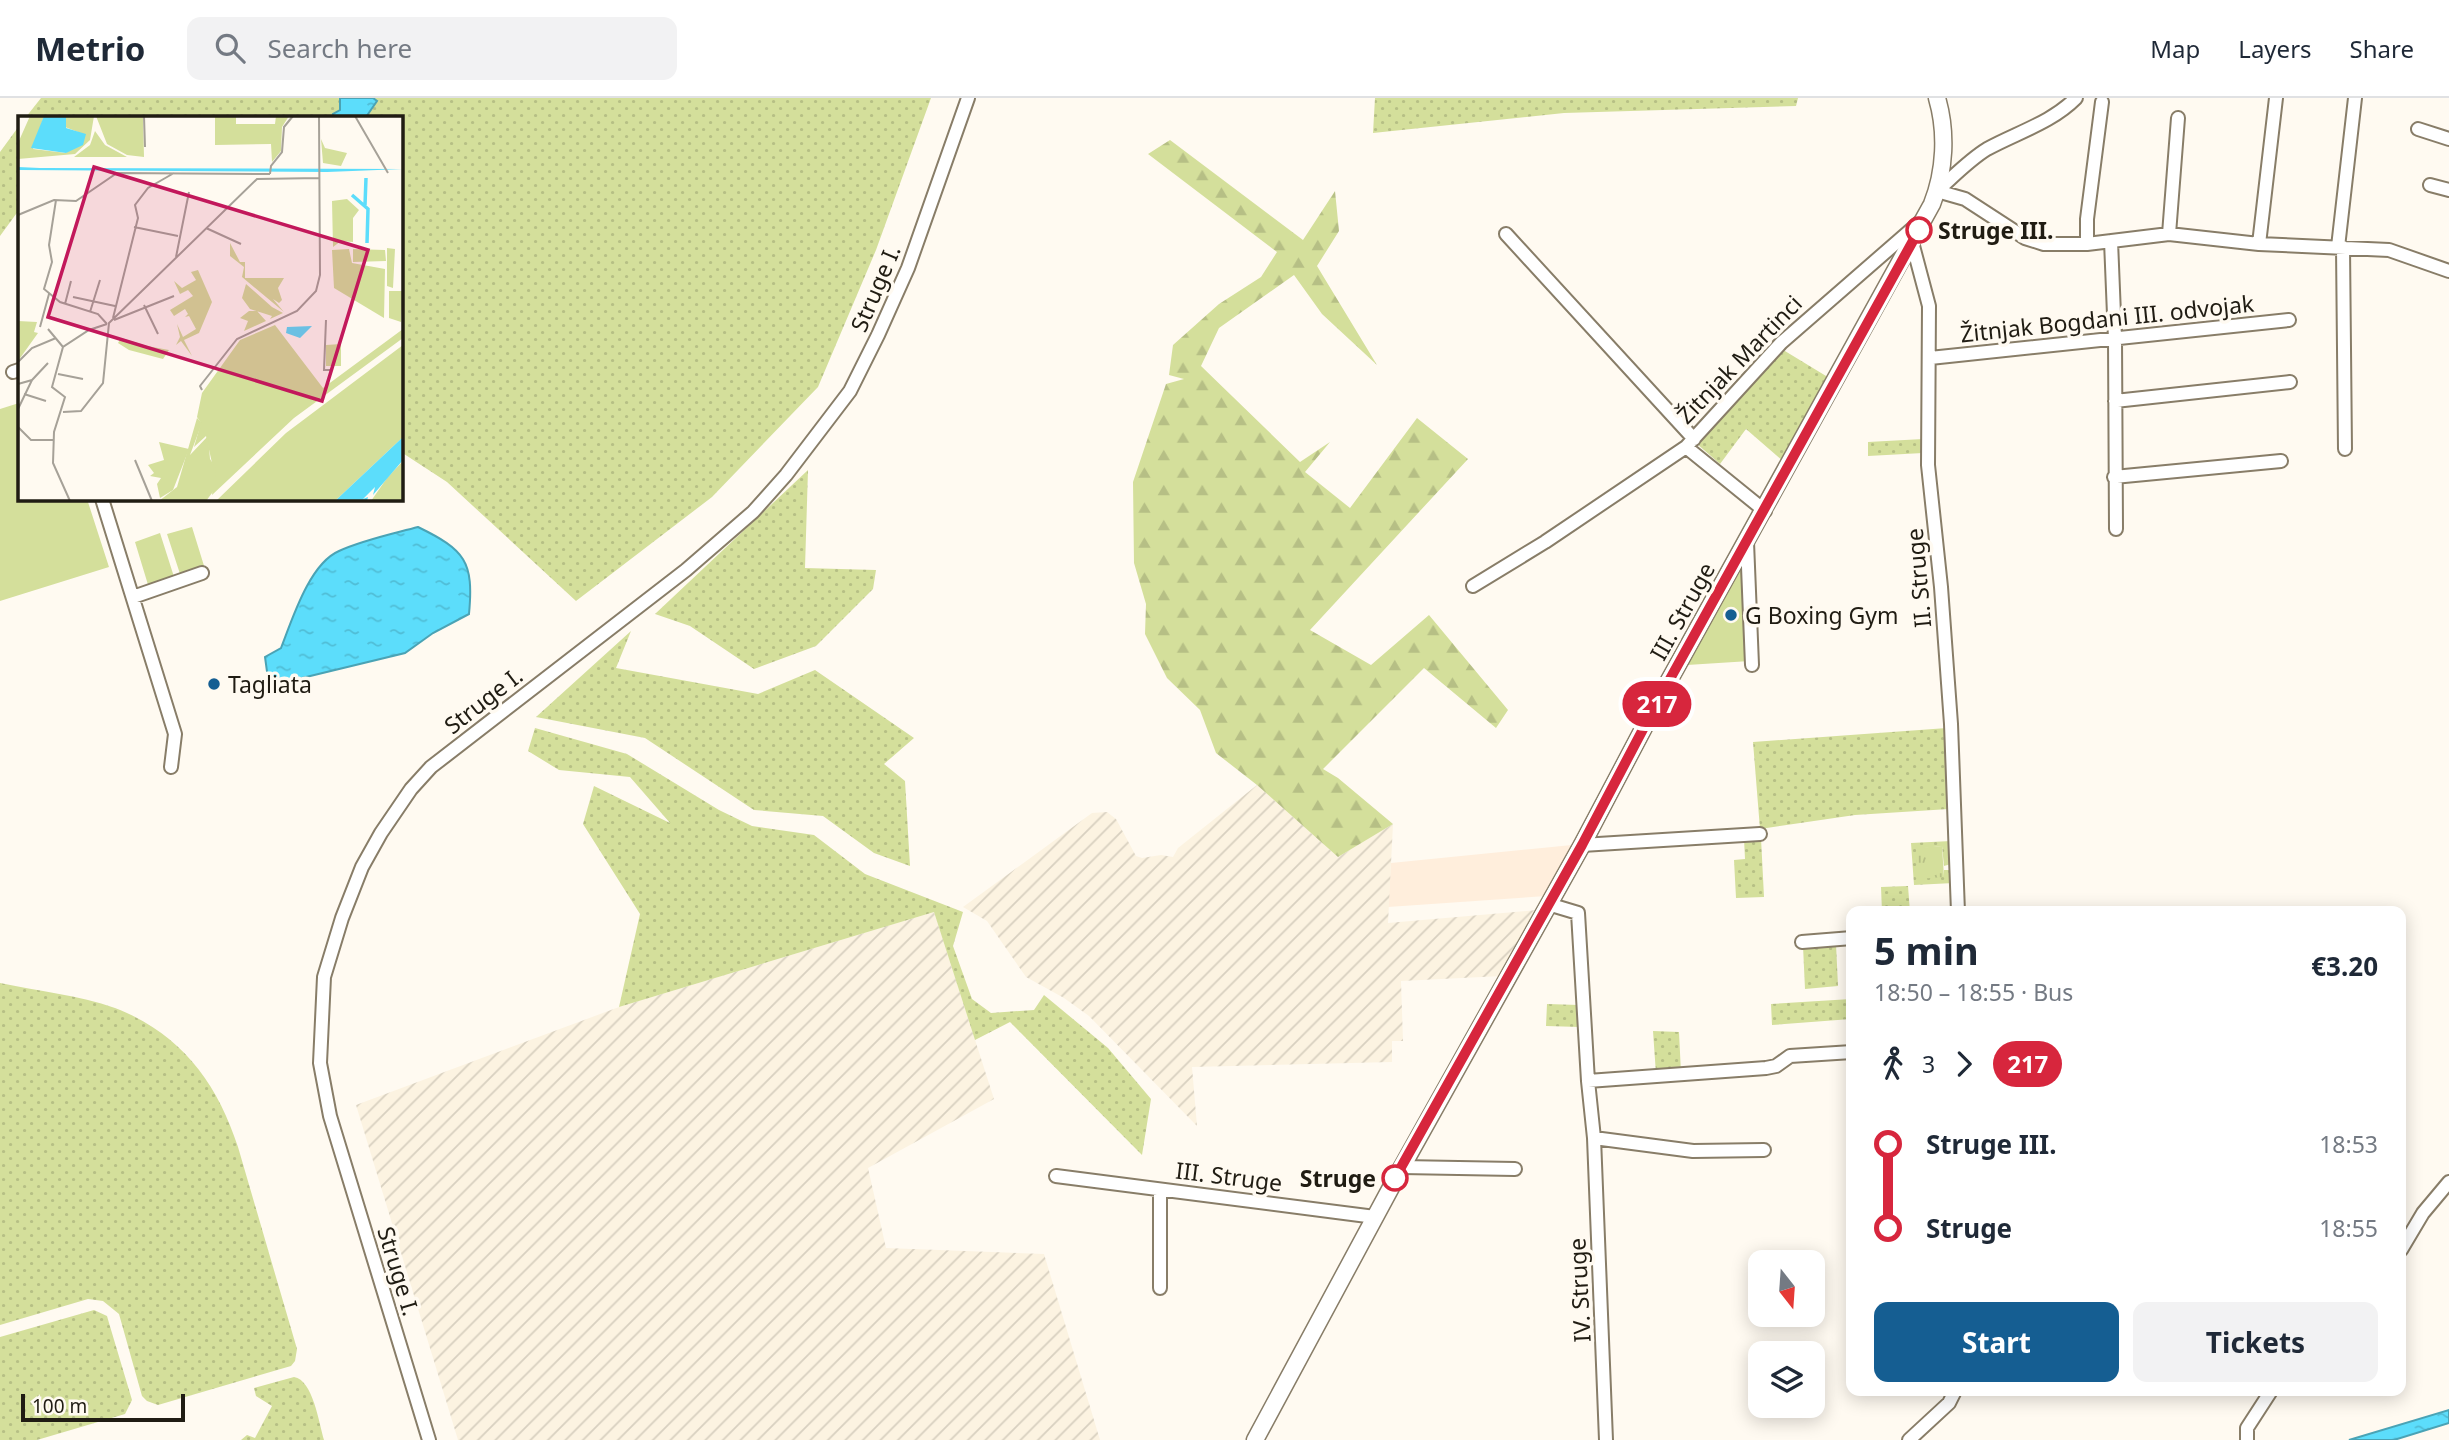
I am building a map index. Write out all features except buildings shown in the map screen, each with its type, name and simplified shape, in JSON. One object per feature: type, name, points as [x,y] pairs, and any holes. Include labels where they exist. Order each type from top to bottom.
[{"type":"street","name":"Struge I.","points":[[429,1440],[330,1116],[320,1063],[324,977],[342,918],[362,867],[381,833],[411,789],[430,767],[686,570],[753,512],[823,429],[850,391],[903,279],[968,98]]},
{"type":"street","name":"Žitnjak Martinci","points":[[1473,586],[1545,542],[1690,443],[1781,343],[1926,217],[1941,175],[1943,122],[1937,98]]},
{"type":"street","points":[[1937,191],[1977,156],[2048,120],[2063,111],[2076,98]]},
{"type":"street","points":[[2259,244],[2276,98]]},
{"type":"street","points":[[2345,449],[2341,247],[2354,98]]},
{"type":"street","points":[[2087,244],[2087,219],[2102,102]]},
{"type":"street","points":[[2169,234],[2178,118]]},
{"type":"street","points":[[2418,129],[2449,139]]},
{"type":"street","points":[[2430,185],[2449,190]]},
{"type":"street","points":[[1937,191],[1965,199],[2034,241],[2053,245],[2087,244],[2169,234],[2259,244],[2389,250],[2449,271]]},
{"type":"street","name":"III. Struge","points":[[1255,1440],[1402,1167],[1926,217]]},
{"type":"street","points":[[1506,233],[1690,443],[1765,511]]},
{"type":"street","points":[[2111,241],[2115,339],[2116,529]]},
{"type":"street","name":"II. Struge","points":[[1912,242],[1929,306],[1928,465],[1941,587],[1951,724],[1958,906]]},
{"type":"street","name":"Žitnjak Bogdani III. odvojak","points":[[1930,359],[2289,320]]},
{"type":"street","points":[[2115,401],[2290,382]]},
{"type":"street","points":[[2114,477],[2281,461]]},
{"type":"street","points":[[102,500],[176,734],[172,767]]},
{"type":"street","points":[[1746,542],[1752,665]]},
{"type":"street","points":[[133,597],[202,573]]},
{"type":"street","points":[[1582,845],[1760,834]]},
{"type":"street","name":"IV. Struge","points":[[1548,904],[1578,913],[1594,1138],[1606,1440]]},
{"type":"street","points":[[1802,942],[1846,938]]},
{"type":"street","points":[[1588,1081],[1776,1066],[1790,1056],[1846,1052]]},
{"type":"street","points":[[1594,1138],[1693,1151],[1764,1150]]},
{"type":"street","points":[[1402,1167],[1515,1169]]},
{"type":"street","name":"III. Struge","points":[[1056,1176],[1375,1217]]},
{"type":"street","points":[[2406,1242],[2423,1213],[2449,1182]]},
{"type":"street","name":"III. Struge","points":[[1160,1191],[1160,1288]]},
{"type":"street","points":[[1909,1440],[1949,1403],[1952,1396]]},
{"type":"street","points":[[2247,1440],[2247,1428],[2268,1396]]},
{"type":"shaded area","points":[[1257,785],[1338,857],[1393,824],[1388,923],[1537,910],[1502,976],[1401,981],[1403,1041],[1392,1041],[1392,1062],[1192,1067],[1197,1126],[1089,1016],[1064,998],[1026,977],[987,921],[963,907],[1092,813],[1107,812],[1116,819],[1136,856],[1173,857],[1178,848]]},
{"type":"shaded area","points":[[1572,845],[1546,896],[1388,907],[1391,863]]},
{"type":"shaded area","points":[[934,912],[994,1099],[868,1168],[886,1248],[1044,1254],[1100,1440],[458,1440],[356,1105],[619,1007]]},
{"type":"green space","points":[[41,98],[931,98],[876,250],[818,387],[712,497],[576,601],[447,482],[402,453],[402,116],[27,116]]},
{"type":"green space","points":[[1375,98],[1798,98],[1796,106],[1564,113],[1373,133]]},
{"type":"green space","points":[[18,127],[18,211],[0,236],[0,152]]},
{"type":"green space","points":[[1170,140],[1303,240],[1335,191],[1339,231],[1317,266],[1377,365],[1322,314],[1294,275],[1219,328],[1201,366],[1300,462],[1330,442],[1305,472],[1350,508],[1417,418],[1468,459],[1310,630],[1371,665],[1429,615],[1508,710],[1496,728],[1424,668],[1323,769],[1338,778],[1393,824],[1338,857],[1257,785],[1216,753],[1200,710],[1167,678],[1145,634],[1146,604],[1134,563],[1133,482],[1166,384],[1184,379],[1169,375],[1173,345],[1219,304],[1261,277],[1277,252],[1148,154]]},
{"type":"green space","points":[[1780,348],[1831,379],[1783,461],[1746,429],[1720,464],[1696,443]]},
{"type":"green space","points":[[18,403],[18,500],[87,500],[109,567],[0,601],[0,409]]},
{"type":"green space","points":[[1923,439],[1923,453],[1868,456],[1868,442]]},
{"type":"green space","points":[[808,470],[805,568],[876,570],[873,589],[816,646],[754,669],[690,626],[655,614]]},
{"type":"green space","points":[[192,527],[205,569],[181,577],[167,534]]},
{"type":"green space","points":[[160,533],[175,580],[149,588],[135,542]]},
{"type":"green space","name":"G Boxing Gym","points":[[1741,567],[1747,569],[1750,661],[1687,665]]},
{"type":"green space","points":[[631,631],[616,668],[758,694],[815,670],[914,738],[884,764],[905,781],[910,866],[874,853],[823,816],[754,810],[645,738],[536,717]]},
{"type":"green space","points":[[535,728],[627,754],[719,810],[752,826],[814,835],[865,874],[963,912],[953,946],[972,999],[991,1013],[1034,1010],[1044,995],[1108,1048],[1151,1099],[1142,1155],[1010,1022],[975,1040],[934,912],[619,1007],[640,914],[583,824],[594,786],[670,823],[630,777],[559,770],[528,751]]},
{"type":"green space","points":[[1947,728],[1949,809],[1855,815],[1760,829],[1753,742]]},
{"type":"green space","points":[[1761,838],[1764,897],[1736,898],[1734,860],[1745,859],[1744,839]]},
{"type":"green space","points":[[1951,841],[1951,864],[1944,866],[1942,846],[1916,849],[1944,877],[1944,870],[1951,870],[1954,883],[1914,885],[1911,843]]},
{"type":"green space","points":[[1942,846],[1944,877],[1918,879],[1916,848]]},
{"type":"green space","points":[[1908,886],[1910,906],[1882,906],[1881,887]]},
{"type":"green space","points":[[1836,944],[1838,986],[1805,989],[1803,946]]},
{"type":"green space","points":[[0,983],[73,996],[138,1018],[177,1046],[207,1081],[219,1101],[238,1147],[297,1349],[295,1361],[291,1366],[158,1405],[142,1396],[119,1314],[103,1301],[88,1299],[0,1325]]},
{"type":"green space","points":[[1846,999],[1846,1019],[1772,1025],[1771,1004]]},
{"type":"green space","points":[[1547,1004],[1579,1005],[1580,1027],[1546,1026]]},
{"type":"green space","points":[[1653,1031],[1679,1032],[1681,1073],[1656,1074]]},
{"type":"green space","points":[[94,1310],[107,1316],[132,1400],[125,1414],[37,1440],[0,1440],[0,1337]]},
{"type":"green space","points":[[294,1377],[301,1380],[311,1394],[324,1440],[241,1440],[247,1435],[255,1438],[272,1406],[256,1396],[254,1388]]},
{"type":"water","points":[[340,98],[373,98],[377,101],[367,116],[334,116],[340,110]]},
{"type":"water","points":[[418,527],[447,543],[463,559],[470,581],[469,614],[433,633],[405,653],[269,686],[265,657],[281,648],[310,580],[328,558],[348,547]]},
{"type":"water","points":[[2449,1410],[2449,1423],[2394,1440],[2349,1440]]},
{"type":"bus line","name":"217","points":[[1395,1178],[1582,845],[1660,697],[1919,230]]},
{"type":"place","name":"Struge III.","points":[[1919,230]]},
{"type":"place","name":"G Boxing Gym","points":[[1731,615]]},
{"type":"place","name":"Tagliata","points":[[214,684]]},
{"type":"place","name":"Struge","points":[[1395,1178]]}]
